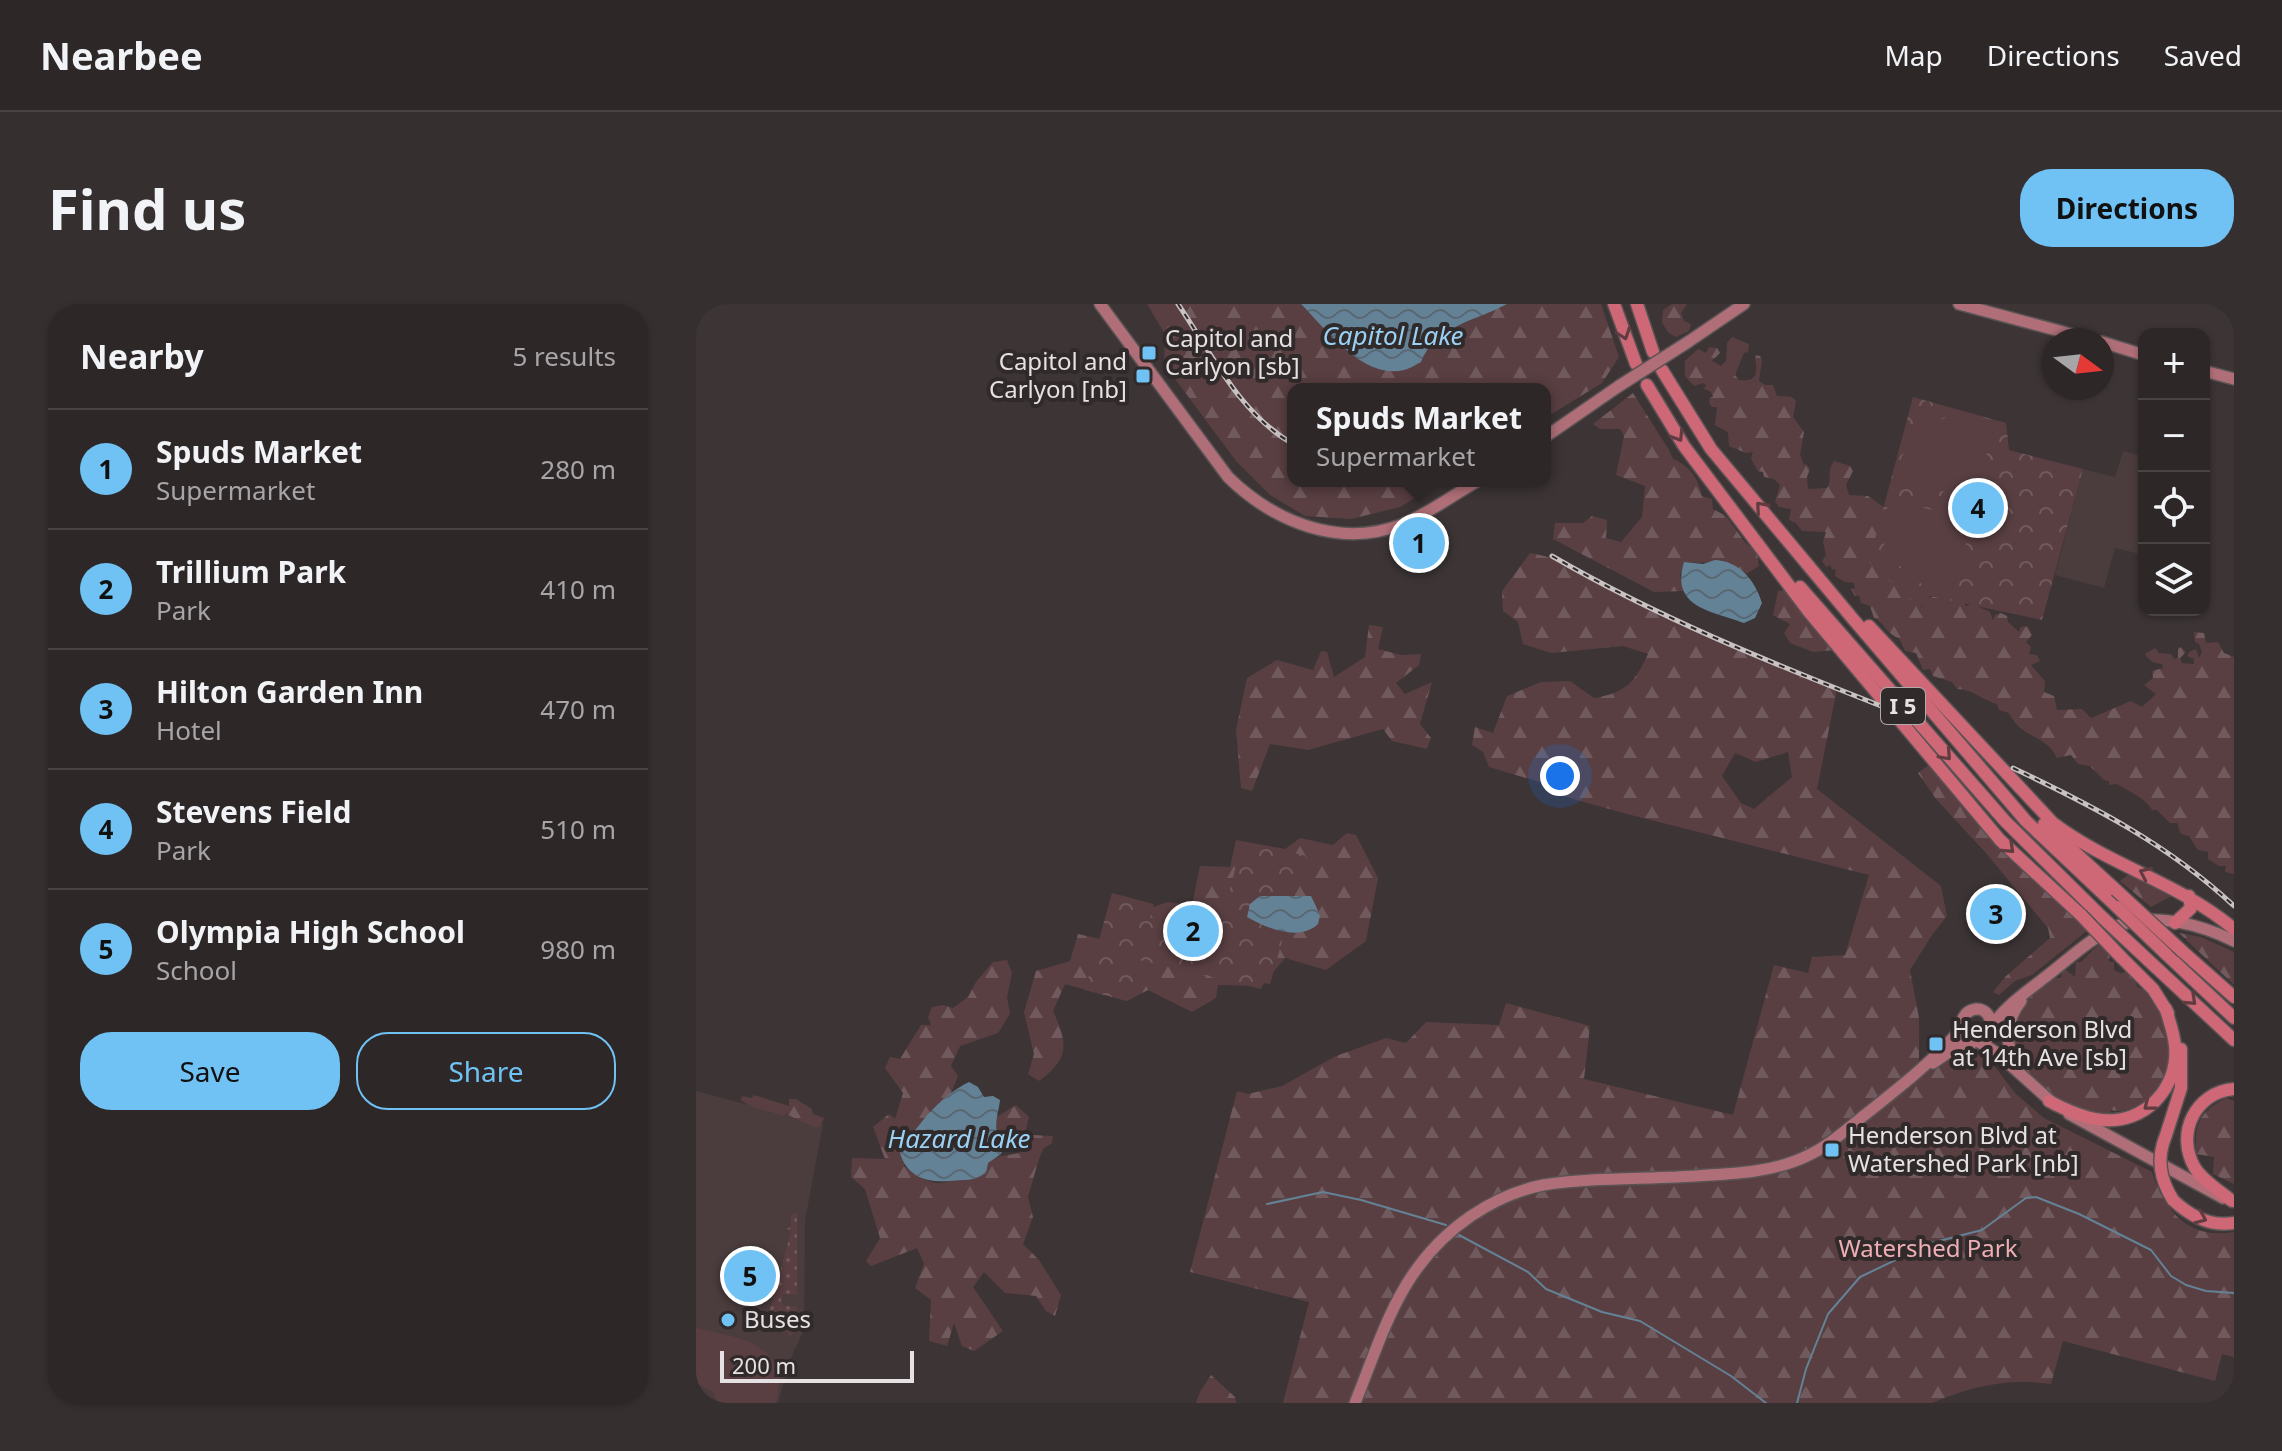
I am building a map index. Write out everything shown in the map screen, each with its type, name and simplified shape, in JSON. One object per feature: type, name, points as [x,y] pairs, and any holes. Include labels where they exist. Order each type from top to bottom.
[{"type":"highway","points":[[1614,304],[1636,364]]},
{"type":"highway","points":[[1637,304],[1653,352]]},
{"type":"highway","name":"I 5","points":[[1662,370],[1711,449],[2026,821],[2234,1018]]},
{"type":"highway","name":"I 5","points":[[1647,385],[1684,446],[1713,484],[2005,821],[2234,1040]]},
{"type":"highway","points":[[1713,484],[1809,612],[2000,840],[2081,915],[2153,989],[2178,1035],[2183,1067],[2178,1100],[2161,1146],[2161,1175],[2173,1200],[2203,1220],[2216,1224],[2234,1223]]},
{"type":"highway","points":[[1811,567],[2053,823],[2082,843],[2189,896],[2234,929]]},
{"type":"highway","points":[[1920,679],[2046,827],[2234,997]]},
{"type":"highway","points":[[2175,923],[2191,908],[2189,896]]},
{"type":"highway","points":[[2049,1101],[2085,1117],[2111,1120],[2128,1118],[2151,1106],[2166,1089],[2175,1059],[2174,1036],[2166,1009]]},
{"type":"highway","points":[[2233,1201],[2197,1172],[2188,1151],[2187,1136],[2190,1121],[2199,1105],[2220,1091],[2234,1089]]},
{"type":"main road","points":[[1100,304],[1228,477],[1245,494],[1281,517],[1323,530],[1372,533],[1420,516],[1468,487]]},
{"type":"main road","points":[[1551,433],[1744,304]]},
{"type":"main road","points":[[1959,304],[2048,328]]},
{"type":"main road","points":[[2114,346],[2138,353]]},
{"type":"main road","points":[[2210,373],[2234,379]]},
{"type":"main road","points":[[1919,1071],[1958,1046],[1988,1038],[2005,1008],[2087,945],[2119,925],[2135,921],[2175,923],[2204,929],[2234,941]]},
{"type":"main road","points":[[1355,1403],[1406,1283],[1431,1248],[1485,1206],[1540,1186],[1571,1181],[1699,1176],[1780,1167],[1826,1147],[1919,1071],[1950,1041],[1968,1013],[2031,988]]},
{"type":"main road","points":[[2015,1065],[2008,1048],[2008,1025],[2014,1010],[2031,988]]},
{"type":"main road","points":[[1981,1010],[1989,1015],[1996,1041],[2025,1078]]},
{"type":"main road","points":[[1961,1025],[1963,1034],[1997,1053],[2049,1101],[2081,1122],[2221,1198],[2233,1201]]},
{"type":"shaded area","points":[[2123,451],[2138,455],[2138,554],[2115,548],[2104,588],[2055,575],[2083,469],[2115,477]]},
{"type":"shaded area","points":[[696,1091],[823,1124],[805,1221],[804,1330],[790,1360],[778,1403],[696,1403]]},
{"type":"green space","points":[[1147,304],[1301,304],[1311,314],[1421,362],[1427,347],[1438,335],[1507,304],[1601,304],[1619,357],[1602,383],[1551,414],[1551,383],[1287,383],[1287,487],[1432,487],[1400,507],[1351,519],[1305,516],[1270,495],[1236,461],[1164,364],[1165,334]]},
{"type":"green space","points":[[1672,304],[1687,304],[1681,313],[1684,321],[1691,324],[1689,331],[1676,337],[1662,323],[1663,310]]},
{"type":"green space","points":[[1732,337],[1749,344],[1735,375],[1739,380],[1754,377],[1755,355],[1760,356],[1759,381],[1773,385],[1777,396],[1792,397],[1796,401],[1793,417],[1804,432],[1800,455],[1804,465],[1810,469],[1808,489],[1827,488],[1834,461],[1850,466],[1853,471],[1846,485],[1849,495],[1868,496],[1885,508],[1908,595],[1922,608],[1924,599],[1940,595],[1990,612],[1993,620],[1995,615],[2001,613],[2019,632],[2021,627],[2028,626],[2032,635],[2026,642],[2031,647],[2029,654],[2037,655],[2040,661],[2031,665],[2045,681],[2044,692],[2054,696],[2057,710],[2082,709],[2091,718],[2131,701],[2142,707],[2156,694],[2144,685],[2153,678],[2152,671],[2163,668],[2162,664],[2152,661],[2145,654],[2155,648],[2159,653],[2171,654],[2174,659],[2178,658],[2181,647],[2186,652],[2180,658],[2182,663],[2194,664],[2194,659],[2187,656],[2189,652],[2196,649],[2199,658],[2202,652],[2195,642],[2194,632],[2204,633],[2206,643],[2218,642],[2224,653],[2234,657],[2234,874],[2225,872],[2226,866],[2219,866],[2208,859],[2208,852],[2198,850],[2189,836],[2181,834],[2177,823],[2170,823],[2137,796],[2117,784],[2109,785],[2109,781],[2090,766],[2078,764],[2071,755],[2057,758],[2047,744],[2020,728],[2009,713],[1999,710],[1997,704],[1957,689],[1952,682],[1933,676],[1930,669],[1923,670],[1916,653],[1905,651],[1899,638],[1874,618],[1870,606],[1861,603],[1859,595],[1855,596],[1851,589],[1855,588],[1854,583],[1835,576],[1836,570],[1830,565],[1826,567],[1822,561],[1826,555],[1823,542],[1826,532],[1802,531],[1789,520],[1791,509],[1779,507],[1775,502],[1780,485],[1758,471],[1751,459],[1753,452],[1746,453],[1729,446],[1728,432],[1715,425],[1717,407],[1709,403],[1710,397],[1713,397],[1711,392],[1704,389],[1706,385],[1703,383],[1694,386],[1685,376],[1685,361],[1698,349],[1706,353],[1709,347],[1717,348],[1720,353],[1712,361],[1721,366],[1726,361],[1727,343]]},
{"type":"green space","points":[[1633,393],[1673,459],[1688,469],[1696,478],[1702,496],[1712,499],[1713,509],[1726,516],[1757,553],[1759,566],[1746,574],[1731,565],[1685,562],[1680,575],[1684,591],[1654,592],[1553,539],[1555,523],[1583,523],[1592,516],[1607,520],[1606,538],[1621,542],[1642,517],[1645,486],[1616,475],[1624,436],[1620,429],[1600,429],[1593,424]]},
{"type":"green space","points":[[1913,397],[2006,423],[2009,450],[2083,469],[2042,620],[1930,596],[1920,608],[1869,562]]},
{"type":"green space","points":[[1966,413],[1996,421],[1975,496],[1970,499],[1894,477],[1904,452],[1920,433],[1941,420]]},
{"type":"green space","points":[[1888,498],[1968,520],[1971,527],[1948,606],[1888,556],[1884,547]]},
{"type":"green space","name":"Watershed Park","points":[[1530,553],[1542,556],[1565,564],[1700,630],[1837,689],[1817,789],[1941,886],[1947,916],[1910,970],[1919,1018],[1919,1070],[1947,1054],[1951,1059],[1965,1053],[1988,1058],[2016,1094],[2044,1118],[2152,1172],[2164,1199],[2181,1220],[2204,1231],[2234,1232],[2234,1357],[2222,1354],[2215,1381],[2063,1341],[2051,1384],[2019,1382],[1990,1385],[1932,1403],[1283,1403],[1309,1302],[1190,1272],[1237,1091],[1248,1094],[1282,1086],[1336,1056],[1386,1038],[1406,1043],[1426,1022],[1499,1025],[1506,1003],[1590,1026],[1584,1079],[1733,1115],[1774,965],[1808,973],[1812,957],[1845,955],[1869,875],[1563,796],[1560,788],[1489,767],[1483,752],[1472,745],[1475,727],[1493,733],[1507,696],[1541,682],[1570,681],[1594,698],[1605,696],[1628,685],[1648,654],[1623,646],[1551,653],[1523,644],[1518,622],[1503,611],[1502,591]],"holes":[[[1788,752],[1792,777],[1754,809],[1741,803],[1722,776],[1735,753],[1756,762]]]},
{"type":"green space","points":[[1786,590],[1807,611],[1810,624],[1820,629],[1822,638],[1829,640],[1836,650],[1813,652],[1790,643],[1784,633],[1790,624],[1773,615],[1778,591]]},
{"type":"green space","points":[[1369,625],[1383,627],[1378,649],[1401,655],[1421,654],[1419,665],[1396,683],[1405,694],[1432,682],[1420,724],[1431,738],[1427,749],[1392,741],[1383,729],[1308,750],[1270,744],[1252,791],[1241,788],[1236,730],[1247,678],[1277,660],[1313,670],[1321,651],[1327,652],[1334,677],[1365,657]]},
{"type":"green space","points":[[1930,764],[1995,845],[2088,930],[2032,975],[2015,981],[1999,995],[1993,992],[2006,976],[2050,938],[2048,928],[1936,799],[1918,773]]},
{"type":"green space","points":[[1347,833],[1356,835],[1378,878],[1366,941],[1326,970],[1285,958],[1262,986],[1218,985],[1216,998],[1192,1012],[1148,990],[1127,1001],[1065,984],[1053,1011],[1062,1033],[1061,1057],[1039,1081],[1028,1074],[1034,1054],[1024,1012],[1036,971],[1070,961],[1078,934],[1100,939],[1150,908],[1168,902],[1192,905],[1200,866],[1230,867],[1236,840],[1285,849],[1300,838],[1333,845]]},
{"type":"green space","points":[[1242,845],[1306,856],[1270,984],[1263,983],[1261,989],[1139,960],[1127,1001],[1085,990],[1112,893],[1154,904],[1150,919],[1157,921],[1160,913],[1198,922],[1221,920]]},
{"type":"green space","points":[[2128,875],[2175,894],[2151,907],[2120,881]]},
{"type":"green space","points":[[2179,933],[2201,937],[2234,952],[2234,985]]},
{"type":"green space","points":[[2100,943],[2110,952],[2109,962],[2114,962],[2114,970],[2121,973],[2129,971],[2137,987],[2147,990],[2150,999],[2157,1002],[2167,1023],[2166,1037],[2171,1042],[2171,1054],[2164,1079],[2149,1098],[2134,1107],[2111,1110],[2098,1118],[2046,1095],[2040,1082],[2023,1072],[2017,1059],[2011,1022],[2022,1002],[2049,978],[2061,978],[2066,970],[2075,977],[2076,962],[2081,962]]},
{"type":"green space","points":[[1007,960],[1012,973],[1007,997],[1010,1014],[998,1033],[960,1046],[951,1066],[958,1076],[951,1093],[918,1126],[904,1166],[928,1181],[945,1182],[995,1158],[1019,1153],[1032,1135],[1053,1136],[1052,1143],[1043,1149],[1028,1197],[1033,1217],[1023,1244],[1039,1260],[1061,1295],[1055,1316],[1046,1311],[1036,1296],[1005,1293],[984,1272],[973,1287],[1003,1331],[974,1351],[962,1346],[954,1323],[947,1346],[929,1341],[931,1300],[915,1288],[924,1264],[917,1248],[871,1266],[866,1261],[880,1238],[865,1189],[851,1177],[852,1158],[885,1159],[873,1127],[889,1114],[895,1119],[903,1093],[885,1068],[890,1057],[900,1059],[921,1025],[931,1025],[928,1017],[932,1007],[943,1005],[953,1008],[968,997],[993,962]]},
{"type":"green space","points":[[754,1095],[789,1106],[789,1099],[796,1099],[812,1109],[813,1114],[824,1118],[820,1127],[814,1127],[786,1114],[782,1116],[750,1106],[741,1100],[742,1096],[751,1098]]},
{"type":"green space","points":[[2226,1098],[2234,1101],[2234,1184],[2213,1174],[2214,1157],[2196,1154],[2200,1120],[2209,1109]]},
{"type":"green space","points":[[1016,1105],[1029,1117],[1025,1134],[1004,1145],[999,1139],[995,1118]]},
{"type":"green space","points":[[797,1213],[797,1295],[783,1294],[781,1300],[783,1306],[797,1306],[797,1327],[791,1336],[787,1335],[789,1332],[776,1331],[772,1327],[775,1328],[772,1319],[767,1320],[791,1232],[787,1229],[791,1226],[791,1215]]},
{"type":"green space","points":[[696,1328],[745,1340],[769,1356],[776,1367],[779,1383],[776,1403],[718,1403],[713,1392],[696,1383]]},
{"type":"green space","points":[[1211,1375],[1235,1397],[1236,1403],[1196,1403]]},
{"type":"water","name":"Capitol Lake","points":[[1301,304],[1507,304],[1446,332],[1427,350],[1421,362],[1406,369],[1389,371],[1374,367],[1346,350]]},
{"type":"water","points":[[1715,560],[1739,568],[1755,587],[1762,603],[1755,618],[1744,623],[1707,611],[1688,598],[1681,577],[1684,562],[1703,564]]},
{"type":"water","points":[[1260,896],[1311,896],[1320,915],[1318,924],[1292,933],[1273,929],[1247,917],[1250,904]]},
{"type":"water","name":"Hazard Lake","points":[[969,1082],[978,1087],[984,1097],[993,1096],[1000,1100],[996,1123],[1004,1145],[1001,1154],[988,1163],[986,1173],[978,1178],[942,1181],[919,1177],[908,1168],[900,1153],[930,1112],[948,1095]]},
{"type":"waterway","points":[[1267,1204],[1323,1192],[1446,1225]]},
{"type":"waterway","points":[[1797,1403],[1806,1369],[1828,1314],[1860,1277],[1931,1243],[1982,1230],[2026,1198],[2036,1197],[2079,1214],[2151,1250],[2171,1276],[2186,1285],[2206,1291],[2234,1293]]},
{"type":"waterway","points":[[1459,1235],[1528,1272],[1546,1289],[1602,1312],[1640,1321],[1731,1376],[1766,1403]]},
{"type":"railway","points":[[1178,304],[1242,399],[1257,416],[1287,440]]},
{"type":"railway","points":[[1552,556],[1673,619],[1881,706]]},
{"type":"railway","points":[[2013,768],[2129,828],[2183,864],[2234,906]]},
{"type":"place","name":"Capitol and Carlyon [sb]","points":[[1149,353]]},
{"type":"place","name":"Capitol and Carlyon [nb]","points":[[1143,376]]},
{"type":"place","name":"Stevens Field","points":[[1978,508]]},
{"type":"place","name":"Spuds Market","points":[[1419,543]]},
{"type":"place","name":"Hilton Garden Inn","points":[[1996,914]]},
{"type":"place","name":"Trillium Park","points":[[1193,931]]},
{"type":"place","name":"Henderson Blvd at 14th Ave [sb]","points":[[1936,1044]]},
{"type":"place","name":"Henderson Blvd at Watershed Park [nb]","points":[[1832,1150]]},
{"type":"place","name":"Olympia High School","points":[[750,1276]]},
{"type":"place","name":"Buses","points":[[728,1320]]}]
